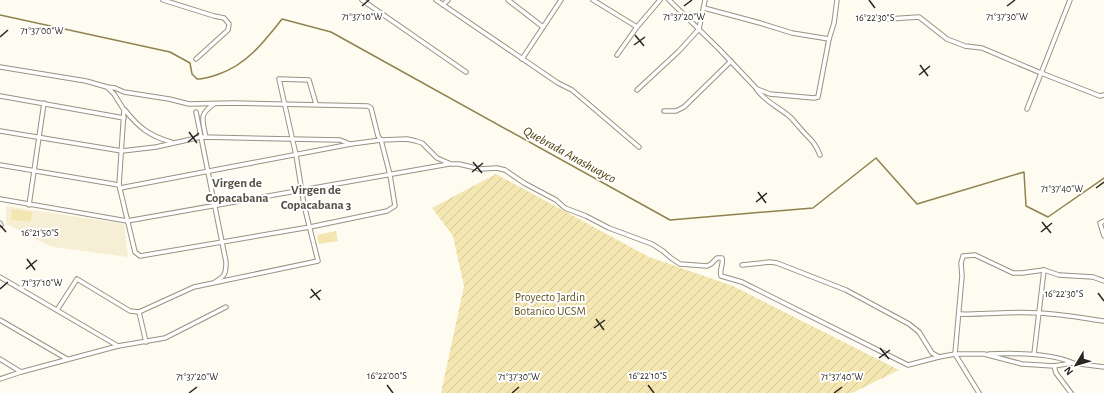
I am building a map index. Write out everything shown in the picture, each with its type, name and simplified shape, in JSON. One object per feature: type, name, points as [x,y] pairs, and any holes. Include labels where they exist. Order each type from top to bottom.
[{"type":"street","points":[[163,0],[224,18],[229,24],[228,30],[196,59]]},
{"type":"street","points":[[362,0],[466,72]]},
{"type":"street","points":[[436,0],[558,83],[572,90],[639,148]]},
{"type":"street","points":[[444,5],[448,0]]},
{"type":"street","points":[[508,0],[543,27]]},
{"type":"street","points":[[522,59],[561,0]]},
{"type":"street","points":[[593,0],[637,27]]},
{"type":"street","points":[[617,55],[637,27],[660,0]]},
{"type":"street","points":[[669,0],[731,62],[767,101],[790,117],[810,138],[820,155]]},
{"type":"street","points":[[637,90],[679,50],[698,29],[705,0]]},
{"type":"street","points":[[757,89],[770,94],[814,98],[818,97],[829,39],[834,24],[836,0]]},
{"type":"street","points":[[1027,109],[1070,0]]},
{"type":"street","points":[[704,8],[792,33],[829,39]]},
{"type":"street","points":[[888,19],[919,17],[947,39],[965,46],[982,48],[1100,96],[1104,95]]},
{"type":"street","points":[[664,111],[676,111],[684,107],[731,62]]},
{"type":"street","points":[[0,67],[86,81],[115,88],[124,92],[169,99],[189,104],[316,104],[368,106],[372,112],[381,140],[390,175],[395,206],[387,211],[310,227],[140,256],[135,252],[120,186],[124,110]]},
{"type":"street","points":[[57,310],[77,278],[130,311],[139,312],[194,286],[318,261],[304,205],[296,155],[279,79],[309,80],[316,104]]},
{"type":"street","points":[[107,87],[114,94],[124,110],[143,130],[160,139],[172,142]]},
{"type":"street","points":[[0,96],[124,118]]},
{"type":"street","points":[[29,205],[44,103]]},
{"type":"street","points":[[212,283],[221,278],[225,273],[226,262],[208,172],[204,137],[203,114],[204,111],[215,103]]},
{"type":"street","points":[[196,112],[204,137]]},
{"type":"street","points":[[0,130],[122,151],[156,147],[172,142],[204,137],[340,140],[351,144]]},
{"type":"street","points":[[0,165],[120,186],[208,172],[351,144],[381,140],[407,139],[422,143],[437,158],[451,164]]},
{"type":"street","points":[[0,199],[127,221],[451,164],[459,164],[480,169],[497,168],[504,170],[524,183],[556,200],[565,208],[586,216],[609,228],[652,244],[680,264],[707,266],[717,258],[722,258],[720,272],[721,276],[742,282],[908,365],[955,354],[1034,354],[1064,359],[1072,363]]},
{"type":"street","points":[[1104,221],[1100,223],[1104,236]]},
{"type":"street","points":[[979,393],[955,354],[962,276],[961,263],[963,256],[975,255],[1012,272],[1022,273],[1044,270],[1059,275],[1093,277],[1104,281]]},
{"type":"street","points":[[742,265],[770,262],[777,263],[846,290],[909,324],[919,332],[932,353],[939,357]]},
{"type":"street","points":[[1034,354],[1044,270]]},
{"type":"street","points":[[0,277],[118,346]]},
{"type":"street","points":[[0,379],[67,359],[118,346],[165,338],[226,307]]},
{"type":"street","points":[[139,312],[146,342]]},
{"type":"street","points":[[959,314],[979,315],[996,313],[1039,313],[1104,321]]},
{"type":"street","points":[[0,320],[67,359]]},
{"type":"street","points":[[984,354],[1022,364],[1054,366],[1072,363],[1104,367]]},
{"type":"street","points":[[0,358],[21,372]]},
{"type":"street","points":[[1054,366],[1056,373],[1071,393]]},
{"type":"shaded area","points":[[6,206],[124,224],[128,257],[53,247],[45,244],[6,224]]},
{"type":"green space","name":"Proyecto Jardin Botanico UCSM","points":[[496,174],[649,257],[733,286],[899,370],[852,393],[441,393],[464,286],[453,236],[432,208]]},
{"type":"green space","points":[[12,209],[32,212],[31,222],[11,220]]},
{"type":"green space","points":[[336,231],[338,241],[319,244],[317,235]]},
{"type":"waterway","name":"Quebrada Anashuayco","points":[[0,15],[170,52],[190,63],[192,74],[197,79],[216,75],[229,70],[238,64],[262,44],[282,19],[331,32],[670,220],[813,208],[876,158],[917,204],[1024,172],[1026,206],[1048,217],[1104,178]]},
{"type":"district","name":"Virgen de Copacabana","points":[[237,190]]},
{"type":"district","name":"Virgen de Copacabana 3","points":[[316,196]]}]
